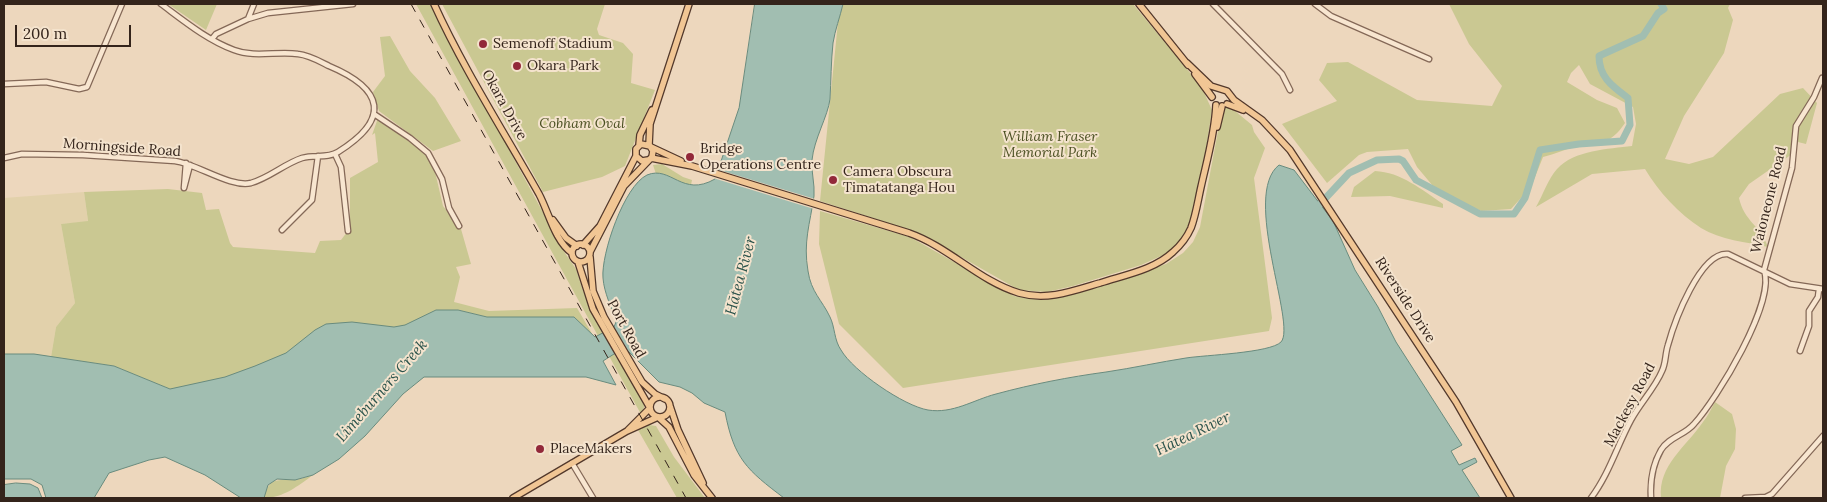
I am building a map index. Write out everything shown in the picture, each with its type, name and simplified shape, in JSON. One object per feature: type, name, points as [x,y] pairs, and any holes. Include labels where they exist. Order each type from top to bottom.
[{"type":"main road","name":"Okara Drive","points":[[434,4],[552,219],[561,242],[572,253]]},
{"type":"main road","points":[[662,89],[640,135],[636,156],[600,226],[572,253],[578,262],[585,262],[624,186],[653,153],[650,146],[650,124],[662,89],[689,4]]},
{"type":"main road","points":[[1139,4],[1212,97],[1222,105]]},
{"type":"main road","points":[[1187,63],[1211,86],[1218,89],[1212,97]]},
{"type":"main road","name":"Riverside Drive","points":[[1218,89],[1224,90],[1266,125],[1290,150],[1464,414],[1511,498]]},
{"type":"main road","points":[[636,156],[642,161],[649,159],[692,166],[920,237],[1012,290],[1037,296],[1058,295],[1142,269],[1160,262],[1174,252],[1186,238],[1193,221],[1222,105],[1230,96]]},
{"type":"main road","name":"Riverside Drive","points":[[1222,105],[1238,107],[1266,125]]},
{"type":"main road","points":[[639,145],[650,146],[692,166]]},
{"type":"main road","name":"Okara Drive","points":[[552,219],[566,238],[580,245]]},
{"type":"main road","points":[[580,245],[588,247],[590,254]]},
{"type":"main road","name":"Port Road","points":[[590,254],[593,291],[601,318]]},
{"type":"main road","name":"Port Road","points":[[578,262],[584,274],[587,292],[652,414],[669,427],[694,476],[704,485]]},
{"type":"main road","name":"Port Road","points":[[627,364],[648,389],[665,399],[670,406],[678,430],[712,498]]},
{"type":"main road","points":[[627,430],[650,408],[654,400],[659,397],[665,399]]},
{"type":"main road","points":[[513,498],[627,430],[667,415],[670,406]]},
{"type":"street","points":[[4,84],[46,82],[79,89],[87,87],[122,4]]},
{"type":"street","points":[[160,4],[212,40],[246,53],[299,54],[337,69],[354,78],[369,91],[374,103],[374,114],[366,130],[336,154],[341,167],[348,231]]},
{"type":"street","points":[[248,19],[254,4]]},
{"type":"street","points":[[212,40],[216,34],[248,19],[268,13],[353,4]]},
{"type":"street","points":[[1213,4],[1282,74],[1290,90]]},
{"type":"street","points":[[1315,4],[1331,16],[1428,59]]},
{"type":"street","name":"Waioneone Road","points":[[1765,274],[1764,270],[1792,168],[1796,126],[1814,97],[1822,78]]},
{"type":"street","points":[[374,114],[403,133],[428,153],[442,179],[450,208],[459,226]]},
{"type":"street","name":"Morningside Road","points":[[4,158],[22,154],[83,155],[188,164],[243,184],[254,182],[302,158],[336,154]]},
{"type":"street","points":[[282,230],[312,200],[318,156]]},
{"type":"street","name":"Mackesy Road","points":[[1591,498],[1602,484],[1636,412],[1662,373],[1670,339],[1698,275],[1713,258],[1724,253],[1734,256],[1765,274]]},
{"type":"street","points":[[1765,274],[1790,284],[1821,289],[1809,311],[1809,326],[1800,351]]},
{"type":"street","points":[[1651,498],[1654,471],[1662,449],[1669,441],[1694,425],[1737,360],[1764,296],[1767,284],[1765,274]]},
{"type":"street","points":[[1745,498],[1763,498],[1772,494],[1823,436]]},
{"type":"street","points":[[572,463],[593,498]]},
{"type":"shaded area","points":[[84,192],[88,222],[61,224],[75,303],[56,327],[51,357],[4,354],[4,198]]},
{"type":"green space","points":[[168,4],[217,4],[206,30]]},
{"type":"green space","points":[[416,4],[430,4],[565,253],[576,269],[583,291],[603,333],[598,336]]},
{"type":"green space","name":"Cobham Oval","points":[[442,4],[605,4],[597,29],[599,35],[623,43],[633,54],[631,83],[655,90],[625,166],[602,177],[543,192]]},
{"type":"green space","name":"William Fraser Memorial Park","points":[[843,4],[1133,4],[1201,86],[1212,110],[1197,208],[1189,236],[1170,252],[1141,265],[1047,292],[1019,290],[919,233],[820,201],[838,22]]},
{"type":"green space","points":[[1449,4],[1730,4],[1728,8],[1733,20],[1724,53],[1684,116],[1665,159],[1689,164],[1713,157],[1780,94],[1803,88],[1817,103],[1806,144],[1798,142],[1795,152],[1749,184],[1739,198],[1748,218],[1761,233],[1768,247],[1725,238],[1701,228],[1670,202],[1645,169],[1592,174],[1536,207],[1551,177],[1564,163],[1582,154],[1632,146],[1636,124],[1633,107],[1590,84],[1579,65],[1571,73],[1567,82],[1597,100],[1617,108],[1625,123],[1610,139],[1599,143],[1578,146],[1543,157],[1531,187],[1511,209],[1481,211],[1438,192],[1417,167],[1408,149],[1367,152],[1359,155],[1327,183],[1282,124],[1337,101],[1319,80],[1327,63],[1348,62],[1417,100],[1492,106],[1502,86],[1469,44]]},
{"type":"green space","points":[[390,36],[410,71],[435,98],[461,141],[433,151],[379,111],[373,92],[385,76],[380,37]]},
{"type":"green space","points":[[1229,106],[1252,125],[1254,132],[1265,148],[1254,178],[1272,318],[1269,331],[903,388],[839,324],[819,244],[820,211],[910,237],[1014,296],[1043,300],[1089,290],[1166,264],[1183,253],[1193,242],[1200,227],[1221,115],[1224,108]]},
{"type":"green space","points":[[378,118],[425,153],[433,163],[443,206],[461,229],[471,264],[456,267],[460,277],[454,302],[489,311],[577,308],[594,337],[574,317],[487,317],[458,310],[436,310],[279,434],[114,366],[51,357],[56,327],[75,303],[61,224],[88,221],[84,192],[168,189],[202,193],[206,210],[219,209],[233,247],[315,253],[320,241],[341,240],[350,228],[350,178],[378,162],[375,133],[372,135]]},
{"type":"green space","points":[[662,164],[683,177],[692,180],[691,185],[665,175],[656,174],[653,165]]},
{"type":"green space","points":[[1375,171],[1385,172],[1402,178],[1443,204],[1443,208],[1390,196],[1351,197],[1354,187]]},
{"type":"green space","points":[[614,354],[645,403],[642,416],[609,356]]},
{"type":"green space","points":[[1715,402],[1732,414],[1736,429],[1735,449],[1726,466],[1720,498],[1661,498],[1661,486],[1668,466],[1705,420]]},
{"type":"green space","points":[[649,425],[656,426],[674,457],[705,498],[677,498],[638,430]]},
{"type":"green space","points":[[313,475],[284,494],[264,498],[268,487],[277,480],[298,480]]},
{"type":"water","points":[[755,4],[843,4],[833,43],[829,106],[815,144],[812,160],[814,196],[806,251],[809,278],[830,317],[839,346],[847,358],[867,377],[893,395],[928,410],[946,410],[996,394],[1051,381],[1186,358],[1251,351],[1275,346],[1281,342],[1284,331],[1267,230],[1266,203],[1269,181],[1279,165],[1294,170],[1333,221],[1355,270],[1378,307],[1396,342],[1462,445],[1451,451],[1459,465],[1475,458],[1477,462],[1462,470],[1480,498],[784,498],[751,471],[744,462],[733,441],[725,412],[704,403],[692,393],[680,387],[659,382],[627,350],[614,354],[603,361],[616,385],[586,377],[424,377],[403,394],[365,436],[339,459],[313,475],[295,480],[277,479],[268,485],[264,498],[241,498],[205,475],[165,457],[149,460],[109,473],[94,498],[46,498],[42,485],[31,479],[4,479],[4,354],[34,354],[114,366],[170,389],[225,377],[255,366],[286,353],[315,330],[326,324],[352,322],[394,327],[405,325],[436,310],[458,310],[487,317],[574,317],[595,337],[614,327],[616,322],[606,295],[603,267],[610,238],[622,206],[638,182],[647,175],[663,174],[694,185],[704,184],[715,179],[739,108]]},
{"type":"water","points":[[16,483],[30,484],[38,488],[42,498],[4,498],[4,485]]},
{"type":"pier","points":[[716,169],[815,199],[814,209],[713,178]]},
{"type":"waterway","points":[[1320,204],[1349,173],[1377,160],[1399,159],[1403,161],[1416,180],[1480,214],[1514,214],[1525,198],[1540,150],[1579,144],[1622,141],[1630,125],[1628,98],[1612,85],[1604,75],[1601,70],[1599,56],[1643,36],[1658,13],[1664,9],[1661,4]]},
{"type":"railway","points":[[411,4],[686,498]]},
{"type":"place","name":"Semenoff Stadium","points":[[483,44]]},
{"type":"place","name":"Okara Park","points":[[517,66]]},
{"type":"place","name":"Bridge Operations Centre","points":[[690,157]]},
{"type":"place","name":"Camera Obscura Timatatanga Hou","points":[[833,180]]},
{"type":"place","name":"PlaceMakers","points":[[540,449]]},
{"type":"water label","name":"Hātea River","points":[[741,276]]},
{"type":"water label","name":"Limeburners Creek","points":[[382,391]]},
{"type":"water label","name":"Hātea River","points":[[1193,434]]}]
